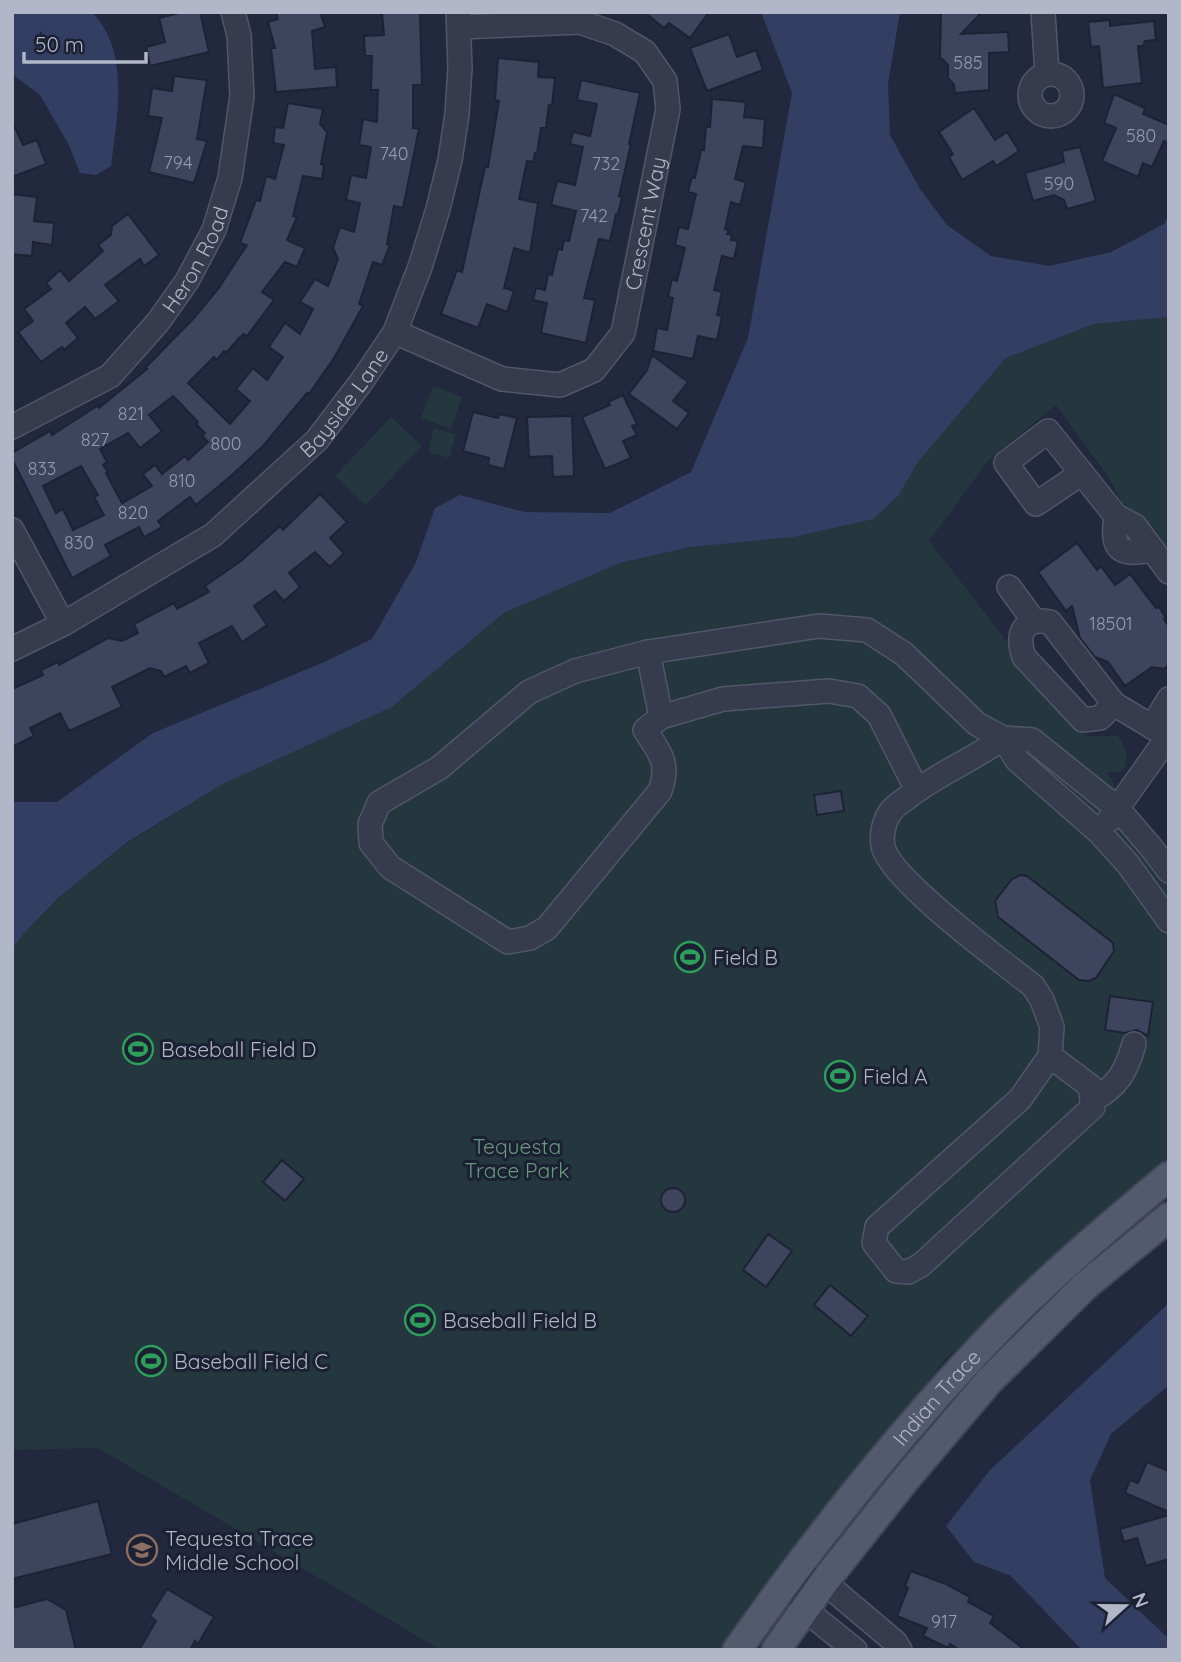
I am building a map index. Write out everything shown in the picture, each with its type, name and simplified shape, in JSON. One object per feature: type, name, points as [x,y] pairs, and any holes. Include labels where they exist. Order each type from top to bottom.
[{"type":"main road","name":"Indian Trace","points":[[737,1650],[792,1574],[906,1432],[974,1354],[1067,1262],[1169,1176]]},
{"type":"main road","name":"Indian Trace","points":[[776,1650],[824,1582],[905,1480],[989,1381],[1086,1285],[1169,1217]]},
{"type":"street","name":"Heron Road","points":[[12,427],[110,376],[158,322],[187,281],[214,230],[230,178],[242,96],[239,34],[233,12]]},
{"type":"street","points":[[1043,12],[1047,74]]},
{"type":"street","name":"Crescent Way","points":[[395,332],[502,379],[560,385],[594,370],[623,333],[668,109],[665,81],[645,52],[615,34],[580,22],[459,20]]},
{"type":"street","name":"Bayside Lane","points":[[12,649],[63,624],[213,535],[317,440],[362,381],[395,332],[420,267],[450,160],[458,102],[459,20]]},
{"type":"street","points":[[1082,473],[1116,516],[1113,535],[1114,543],[1119,549],[1133,554],[1153,551],[1169,572]]},
{"type":"street","points":[[12,530],[63,624]]},
{"type":"street","points":[[1009,587],[1034,621]]},
{"type":"street","points":[[1114,704],[1100,718],[1083,720],[1024,657],[1020,646],[1021,632],[1034,621],[1050,622],[1114,704],[1163,734]]},
{"type":"street","points":[[917,790],[879,715],[858,696],[829,691],[723,699],[661,717],[645,730],[664,761],[665,770],[660,791],[548,928],[530,938],[508,942],[390,867],[371,843],[370,824],[379,803],[439,768],[528,692],[575,671],[648,652],[820,626],[867,630],[904,654],[977,724],[1003,738],[1032,740],[1118,809],[1169,872]]},
{"type":"street","points":[[648,652],[661,717]]},
{"type":"street","points":[[1100,833],[1118,809],[1163,734],[1169,699]]},
{"type":"street","points":[[1003,738],[982,754],[917,790],[891,811],[883,827],[883,847],[894,869],[937,909],[1034,986],[1052,1027],[1050,1056],[1020,1099],[877,1227],[874,1243],[876,1250],[896,1271],[908,1272],[921,1265],[1093,1107],[1090,1086],[1050,1056]]},
{"type":"street","points":[[1003,738],[1017,760],[1100,833],[1128,864],[1169,921]]},
{"type":"street","points":[[1092,1100],[1106,1093],[1119,1081],[1128,1065],[1134,1044]]},
{"type":"street","points":[[792,1574],[824,1582],[895,1642],[900,1650]]},
{"type":"street","points":[[792,1574],[804,1609],[856,1650],[875,1625]]},
{"type":"green space","name":"Tequesta Trace Park","points":[[1169,317],[1169,572],[1135,526],[1107,475],[1056,405],[988,461],[929,541],[1066,717],[1086,736],[1118,736],[1125,748],[1124,770],[1107,772],[1150,846],[1169,871],[1169,1158],[1094,1220],[945,1360],[784,1563],[723,1650],[441,1650],[98,1448],[12,1450],[12,949],[59,897],[129,842],[223,784],[392,707],[504,613],[620,563],[691,547],[794,537],[874,519],[899,495],[918,462],[1006,358],[1094,324]]},
{"type":"green space","points":[[433,386],[462,397],[451,429],[421,418]]},
{"type":"green space","points":[[391,417],[422,446],[366,505],[335,476]]},
{"type":"green space","points":[[434,428],[456,434],[449,458],[428,452]]},
{"type":"water","points":[[12,12],[91,12],[104,27],[116,64],[118,106],[111,166],[96,175],[80,173],[69,145],[40,95],[12,74]]},
{"type":"water","points":[[761,12],[900,12],[888,84],[890,135],[920,189],[947,225],[991,256],[1049,266],[1111,252],[1164,224],[1169,215],[1169,317],[1094,324],[1006,358],[918,462],[899,495],[874,519],[794,537],[691,547],[620,563],[504,613],[392,707],[223,784],[129,841],[59,897],[12,949],[12,802],[57,802],[153,733],[322,663],[372,639],[416,562],[435,508],[460,495],[524,512],[610,513],[691,472],[748,338],[792,93]]},
{"type":"water","points":[[1169,1303],[1169,1385],[1111,1434],[1090,1480],[1105,1578],[1169,1639],[1169,1650],[1082,1650],[1011,1576],[974,1562],[946,1526],[990,1470]]},
{"type":"building","points":[[183,12],[200,12],[209,52],[150,66],[146,47],[165,42],[159,18]]},
{"type":"building","points":[[276,12],[320,12],[325,27],[312,31],[315,69],[336,67],[337,87],[276,92],[271,48],[275,48],[268,22],[278,19]]},
{"type":"building","points":[[382,12],[420,12],[422,85],[413,85],[413,128],[419,129],[403,208],[394,206],[387,244],[390,245],[382,265],[373,262],[359,304],[363,306],[334,358],[309,394],[307,393],[263,446],[232,475],[196,505],[190,497],[158,521],[162,527],[144,537],[139,527],[105,545],[111,556],[72,578],[12,459],[12,453],[50,431],[52,435],[97,406],[99,408],[147,369],[145,368],[194,318],[218,289],[247,245],[240,243],[256,200],[260,201],[266,176],[275,179],[284,145],[273,143],[275,127],[283,128],[288,103],[323,109],[320,124],[327,132],[321,164],[324,165],[322,179],[303,176],[293,216],[297,217],[287,240],[305,248],[297,267],[285,262],[262,292],[274,300],[247,336],[244,334],[239,338],[217,360],[214,357],[188,383],[230,424],[250,401],[236,389],[253,368],[267,380],[283,357],[269,347],[285,323],[300,334],[313,309],[300,302],[315,279],[328,286],[338,259],[333,248],[340,227],[354,232],[360,203],[346,200],[351,175],[366,178],[371,147],[359,145],[363,119],[377,122],[378,90],[371,90],[372,56],[365,56],[364,36],[384,35]],"holes":[[[173,396],[198,422],[196,424],[205,433],[202,436],[208,442],[188,460],[185,456],[162,474],[155,465],[143,474],[152,486],[122,503],[106,473],[108,472],[103,465],[107,462],[100,449],[128,433],[140,448],[162,431],[149,415]],[[81,466],[98,495],[94,497],[104,515],[73,530],[63,509],[56,513],[43,486]]]},
{"type":"building","points":[[644,12],[709,12],[690,38],[669,23],[664,28]]},
{"type":"building","points":[[941,12],[982,12],[961,34],[1008,32],[1009,52],[989,53],[989,90],[955,93],[954,85],[948,78],[948,65],[940,57]]},
{"type":"building","points":[[1110,20],[1110,26],[1154,21],[1156,40],[1145,41],[1143,46],[1138,46],[1142,83],[1103,88],[1099,46],[1091,47],[1088,22]]},
{"type":"building","points":[[729,34],[737,57],[756,50],[763,70],[707,91],[690,48]]},
{"type":"building","points":[[498,58],[539,62],[538,77],[555,78],[546,128],[541,128],[533,162],[527,161],[519,199],[538,203],[530,253],[514,248],[504,288],[514,291],[507,312],[487,304],[478,328],[441,314],[457,270],[462,272],[485,167],[488,167],[499,101],[495,100]]},
{"type":"building","points":[[174,76],[207,80],[197,139],[207,141],[194,183],[149,172],[162,118],[148,116],[152,88],[172,91]]},
{"type":"building","points":[[581,80],[640,93],[619,196],[622,197],[618,214],[610,241],[599,239],[584,298],[595,300],[586,343],[541,333],[547,303],[533,300],[536,288],[545,290],[548,274],[552,275],[558,249],[562,250],[564,240],[569,241],[576,211],[551,205],[557,181],[575,185],[583,147],[570,144],[573,132],[590,136],[597,104],[577,100]]},
{"type":"building","points":[[1114,94],[1145,108],[1143,114],[1169,125],[1169,144],[1164,141],[1152,167],[1143,163],[1138,177],[1102,161],[1116,128],[1104,123]]},
{"type":"building","points":[[712,99],[746,102],[744,117],[765,119],[763,148],[743,146],[735,179],[746,182],[740,205],[731,202],[725,229],[729,230],[727,234],[732,235],[731,240],[738,241],[734,259],[722,256],[714,290],[722,292],[717,315],[722,316],[717,340],[698,336],[693,359],[653,351],[657,328],[667,330],[673,298],[668,297],[672,279],[677,281],[685,248],[675,245],[679,227],[688,229],[696,194],[688,192],[692,177],[695,178],[701,150],[704,150],[706,127],[710,127]]},
{"type":"building","points":[[974,108],[995,140],[1007,132],[1019,151],[996,166],[993,161],[962,180],[949,157],[953,154],[939,132]]},
{"type":"building","points":[[12,121],[23,145],[37,140],[46,164],[12,177]]},
{"type":"building","points":[[1080,147],[1096,201],[1067,209],[1064,200],[1054,195],[1033,201],[1025,173],[1064,162],[1062,151]]},
{"type":"building","points":[[12,194],[37,197],[34,221],[54,223],[52,245],[33,242],[32,256],[12,254]]},
{"type":"building","points":[[128,214],[159,255],[144,266],[140,259],[105,285],[119,301],[95,319],[85,307],[66,323],[78,338],[64,350],[62,347],[41,362],[18,332],[33,321],[24,309],[51,289],[46,283],[60,270],[69,281],[103,251],[98,245],[111,235],[112,226]]},
{"type":"building","points":[[652,355],[688,382],[673,401],[689,413],[677,429],[629,394],[647,370]]},
{"type":"building","points":[[623,395],[637,424],[632,426],[637,435],[623,441],[631,458],[605,469],[582,417],[610,405],[608,402]]},
{"type":"building","points":[[473,412],[498,418],[499,414],[517,418],[504,469],[488,465],[489,458],[463,451]]},
{"type":"building","points":[[572,416],[574,476],[553,477],[552,456],[529,457],[527,417]]},
{"type":"building","points":[[320,494],[347,522],[330,538],[344,553],[330,567],[315,552],[289,573],[300,587],[284,601],[275,591],[254,606],[267,625],[242,642],[232,626],[199,643],[209,663],[190,673],[186,666],[164,677],[161,671],[150,668],[112,687],[122,707],[69,731],[60,713],[30,728],[34,736],[12,747],[12,689],[43,675],[41,670],[58,662],[59,665],[108,638],[122,641],[138,633],[134,624],[174,603],[177,609],[209,592],[205,586],[241,561],[280,526],[283,530]]},
{"type":"building","points":[[1077,543],[1097,570],[1101,566],[1115,585],[1130,574],[1156,608],[1159,607],[1169,627],[1169,665],[1164,669],[1152,667],[1125,686],[1108,662],[1095,657],[1080,638],[1072,606],[1066,611],[1038,572]]},
{"type":"building","points":[[841,791],[844,811],[817,815],[814,795]]},
{"type":"building","points":[[1020,875],[1027,876],[1113,943],[1114,951],[1096,978],[1089,981],[1079,980],[998,917],[995,901],[1012,879]]},
{"type":"building","points":[[1110,996],[1153,1002],[1148,1036],[1137,1030],[1125,1033],[1105,1030]]},
{"type":"building","points":[[282,1160],[304,1179],[285,1201],[263,1182]]},
{"type":"building","points":[[673,1188],[682,1191],[685,1200],[682,1209],[673,1212],[664,1209],[661,1200],[664,1191]]},
{"type":"building","points":[[768,1234],[792,1251],[766,1287],[743,1270]]},
{"type":"building","points":[[830,1285],[868,1316],[851,1336],[814,1305]]},
{"type":"building","points":[[1147,1462],[1169,1471],[1169,1512],[1125,1493],[1130,1480],[1138,1483]]},
{"type":"building","points":[[98,1501],[112,1554],[12,1579],[12,1524]]},
{"type":"building","points":[[1169,1515],[1169,1559],[1146,1566],[1137,1538],[1124,1542],[1120,1529]]},
{"type":"building","points":[[911,1571],[946,1584],[970,1597],[968,1602],[994,1616],[990,1623],[1025,1650],[960,1650],[950,1644],[948,1648],[923,1636],[927,1628],[897,1616],[908,1588],[905,1586]]},
{"type":"building","points":[[167,1589],[214,1617],[198,1644],[195,1641],[190,1650],[139,1650],[156,1621],[150,1616]]},
{"type":"building","points":[[47,1599],[66,1610],[76,1650],[12,1650],[12,1608]]},
{"type":"place","name":"Field B","points":[[690,957]]},
{"type":"place","name":"Baseball Field D","points":[[138,1049]]},
{"type":"place","name":"Field A","points":[[840,1076]]},
{"type":"place","name":"Baseball Field B","points":[[420,1320]]},
{"type":"place","name":"Baseball Field C","points":[[151,1361]]},
{"type":"place","name":"Tequesta Trace Middle School","points":[[142,1550]]}]
